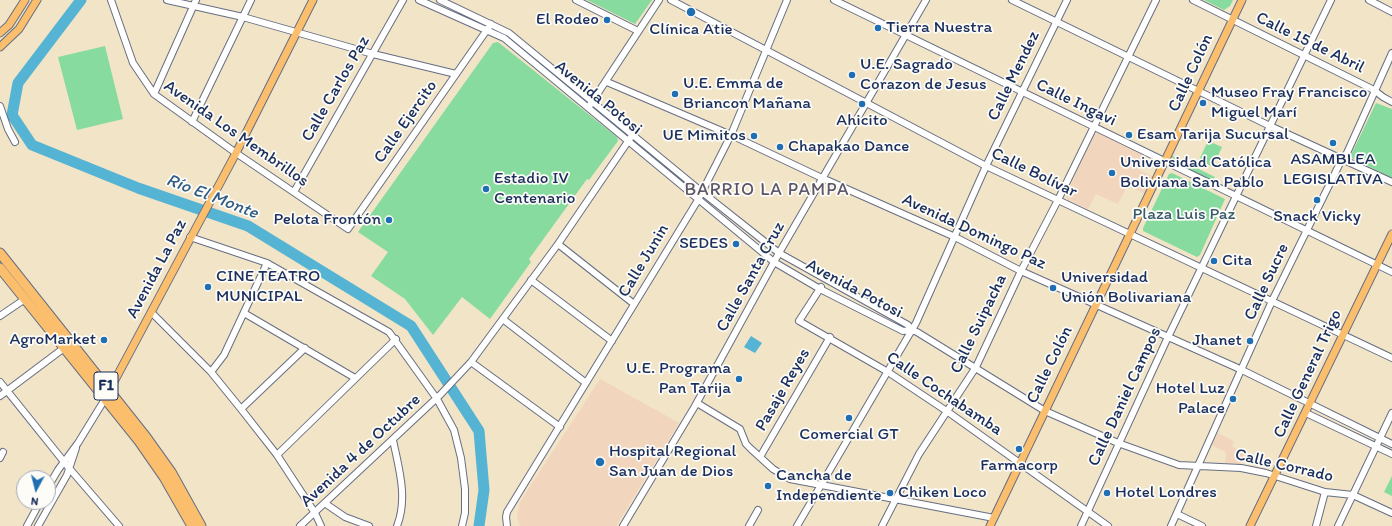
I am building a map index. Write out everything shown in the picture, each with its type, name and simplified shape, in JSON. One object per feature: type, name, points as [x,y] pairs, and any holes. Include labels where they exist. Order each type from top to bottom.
[{"type":"highway","name":"F1","points":[[0,253],[107,395],[164,477],[192,526]]},
{"type":"highway","name":"F1","points":[[0,268],[64,348],[107,395],[171,472],[201,526]]},
{"type":"main road","points":[[0,33],[9,25],[25,0]]},
{"type":"main road","points":[[0,48],[20,29],[37,0]]},
{"type":"main road","name":"Avenida La Paz","points":[[107,395],[236,153],[313,0]]},
{"type":"main road","name":"Calle Colón","points":[[990,526],[1096,304],[1131,235],[1242,0]]},
{"type":"main road","name":"Calle General Trigo","points":[[1250,526],[1392,234]]},
{"type":"street","name":"Avenida Los Membrillos","points":[[110,0],[133,63],[154,94],[236,153],[348,229]]},
{"type":"street","points":[[167,0],[243,17],[373,54],[456,74]]},
{"type":"street","points":[[154,94],[196,0]]},
{"type":"street","points":[[192,122],[250,0]]},
{"type":"street","name":"Calle Carlos Paz","points":[[294,192],[403,0]]},
{"type":"street","name":"Avenida Potosi","points":[[419,0],[504,38],[774,262],[820,289],[903,330],[911,330]]},
{"type":"street","name":"Avenida Potosi","points":[[440,0],[509,33],[702,192],[779,253],[908,325],[911,330]]},
{"type":"street","points":[[576,0],[638,31]]},
{"type":"street","points":[[587,107],[606,82],[659,0]]},
{"type":"street","name":"Calle Bolívar","points":[[671,0],[986,166],[1392,358]]},
{"type":"street","name":"Calle Junin","points":[[507,526],[507,512],[698,200],[731,135],[765,49],[787,0]]},
{"type":"street","name":"Calle Ingavi","points":[[834,0],[1021,91],[1093,128],[1392,272]]},
{"type":"street","name":"Calle Santa Cruz","points":[[623,526],[697,403],[779,253],[926,0]]},
{"type":"street","points":[[1012,0],[1270,126],[1392,182]]},
{"type":"street","name":"Calle Mendez","points":[[797,526],[822,486],[916,323],[1021,91],[1067,0]]},
{"type":"street","name":"Calle Suipacha","points":[[882,526],[919,454],[948,412],[976,367],[1021,271],[1058,200],[1156,0]]},
{"type":"street","name":"Calle 15 de Abril","points":[[1193,0],[1374,90],[1382,97],[1392,102]]},
{"type":"street","name":"Calle Daniel Campos","points":[[1081,526],[1168,337],[1331,0]]},
{"type":"street","points":[[1369,0],[1392,12]]},
{"type":"street","name":"Calle Ejercito","points":[[348,229],[491,24]]},
{"type":"street","name":"Calle Sucre","points":[[1171,526],[1200,466],[1272,301],[1342,159],[1347,153],[1373,98],[1374,90],[1392,53]]},
{"type":"street","name":"Avenida Domingo Paz","points":[[606,82],[731,135],[822,178],[955,237],[1021,271],[1242,370],[1392,444]]},
{"type":"street","points":[[0,106],[8,129],[15,142]]},
{"type":"street","name":"Avenida 4 de Octubre","points":[[300,526],[326,504],[438,397],[471,362],[504,320],[558,244],[633,134]]},
{"type":"street","points":[[190,237],[267,263],[389,332],[396,339],[438,397],[454,430],[462,458],[466,499],[462,526]]},
{"type":"street","points":[[558,244],[634,304]]},
{"type":"street","points":[[211,372],[224,355],[267,263]]},
{"type":"street","points":[[531,280],[612,341]]},
{"type":"street","name":"Calle Cochabamba","points":[[825,280],[799,321],[830,337],[888,372],[948,412],[1108,526]]},
{"type":"street","points":[[0,316],[25,299]]},
{"type":"street","points":[[151,312],[211,372],[241,408],[277,455],[316,513],[321,526]]},
{"type":"street","points":[[244,313],[355,378]]},
{"type":"street","points":[[504,320],[586,383]]},
{"type":"street","name":"Calle Corrado","points":[[911,330],[976,367],[1045,410],[1118,443],[1179,465],[1191,467],[1241,468],[1266,473],[1325,492],[1353,495],[1392,513]]},
{"type":"street","name":"Pasaje Reyes","points":[[760,457],[830,337]]},
{"type":"street","points":[[277,455],[396,339]]},
{"type":"street","points":[[0,396],[64,348]]},
{"type":"street","points":[[241,408],[305,348]]},
{"type":"street","points":[[471,362],[560,427]]},
{"type":"street","points":[[0,382],[64,462],[119,526]]},
{"type":"street","name":"Avenida La Paz","points":[[56,474],[78,443],[107,395]]},
{"type":"street","points":[[697,403],[740,429],[746,444],[773,469],[790,479],[822,486],[896,498],[994,518]]},
{"type":"street","points":[[1306,413],[1392,454]]},
{"type":"street","points":[[1338,526],[1392,413]]},
{"type":"street","points":[[393,440],[402,491],[402,512],[397,526]]},
{"type":"street","name":"Avenida La Paz","points":[[38,526],[69,468],[78,443]]},
{"type":"street","points":[[1316,526],[1325,492]]},
{"type":"street","points":[[326,504],[345,517],[369,526]]},
{"type":"street","points":[[27,526],[36,510]]},
{"type":"street","points":[[749,526],[758,510]]},
{"type":"street","points":[[1177,514],[1202,526]]},
{"type":"shaded area","name":"Universidad Católica Boliviana San Pablo","points":[[1098,133],[1142,154],[1138,164],[1141,166],[1139,170],[1154,177],[1146,194],[1127,186],[1118,204],[1096,194],[1088,209],[1067,199],[1066,195],[1094,135]]},
{"type":"shaded area","name":"Hospital Regional San Juan de Dios","points":[[600,379],[679,423],[616,526],[520,526],[517,518],[520,502]]},
{"type":"shaded area","points":[[1218,433],[1234,442],[1232,447],[1245,452],[1240,464],[1225,463],[1226,452],[1211,445]]},
{"type":"green space","points":[[587,0],[652,0],[635,24]]},
{"type":"green space","points":[[1204,0],[1233,0],[1230,6],[1224,10]]},
{"type":"green space","name":"Estadio IV Centenario","points":[[498,42],[617,137],[618,141],[589,180],[587,179],[529,259],[531,262],[490,319],[462,297],[433,335],[405,299],[371,276],[388,252],[358,232],[493,43]]},
{"type":"green space","points":[[105,46],[123,119],[77,130],[58,57]]},
{"type":"green space","points":[[1376,103],[1392,109],[1392,178],[1350,157]]},
{"type":"green space","points":[[1208,141],[1222,147],[1213,167],[1199,160]]},
{"type":"green space","points":[[1172,156],[1215,177],[1212,182],[1171,162]]},
{"type":"green space","name":"Plaza Luis Paz","points":[[1172,173],[1225,199],[1200,255],[1197,257],[1143,231],[1143,228],[1169,174]]},
{"type":"green space","points":[[1392,476],[1392,496],[1384,492]]},
{"type":"water","points":[[751,336],[762,343],[755,353],[744,347]]},
{"type":"waterway","name":"Río El Monte","points":[[81,0],[18,83],[12,115],[32,145],[138,188],[248,226],[411,326],[479,431],[484,490],[479,526]]},
{"type":"place","name":"Clínica Atie","points":[[691,12]]},
{"type":"place","name":"El Rodeo","points":[[607,20]]},
{"type":"place","name":"Tierra Nuestra","points":[[878,28]]},
{"type":"place","name":"U.E. Sagrado Corazon de Jesus","points":[[852,75]]},
{"type":"place","name":"U.E. Emma de Briancon Mañana","points":[[675,94]]},
{"type":"place","name":"Museo Fray Francisco Miguel Marí","points":[[1203,103]]},
{"type":"place","name":"Ahicito","points":[[862,104]]},
{"type":"place","name":"Esam Tarija Sucursal","points":[[1129,135]]},
{"type":"place","name":"UE Mimitos","points":[[754,136]]},
{"type":"place","name":"ASAMBLEA LEGISLATIVA","points":[[1333,143]]},
{"type":"place","name":"Chapakao Dance","points":[[780,147]]},
{"type":"place","name":"Universidad Católica Boliviana San Pablo","points":[[1112,173]]},
{"type":"place","name":"Estadio IV Centenario","points":[[486,189]]},
{"type":"place","name":"Snack Vicky","points":[[1317,200]]},
{"type":"place","name":"Pelota Frontón","points":[[389,220]]},
{"type":"place","name":"SEDES","points":[[736,244]]},
{"type":"place","name":"Cita","points":[[1214,261]]},
{"type":"place","name":"CINE TEATRO MUNICIPAL","points":[[208,287]]},
{"type":"place","name":"Universidad Unión Bolivariana","points":[[1053,288]]},
{"type":"place","name":"AgroMarket","points":[[104,340]]},
{"type":"place","name":"Jhanet","points":[[1250,341]]},
{"type":"place","name":"U.E. Programa Pan Tarija","points":[[739,379]]},
{"type":"place","name":"Hotel Luz Palace","points":[[1233,399]]},
{"type":"place","name":"Comercial GT","points":[[849,418]]},
{"type":"place","name":"Farmacorp","points":[[1019,449]]},
{"type":"place","name":"Hospital Regional San Juan de Dios","points":[[600,462]]},
{"type":"place","name":"Cancha de Independiente","points":[[768,486]]},
{"type":"place","name":"Chiken Loco","points":[[890,493]]},
{"type":"place","name":"Hotel Londres","points":[[1107,493]]},
{"type":"district","name":"BARRIO LA PAMPA","points":[[767,190]]}]
